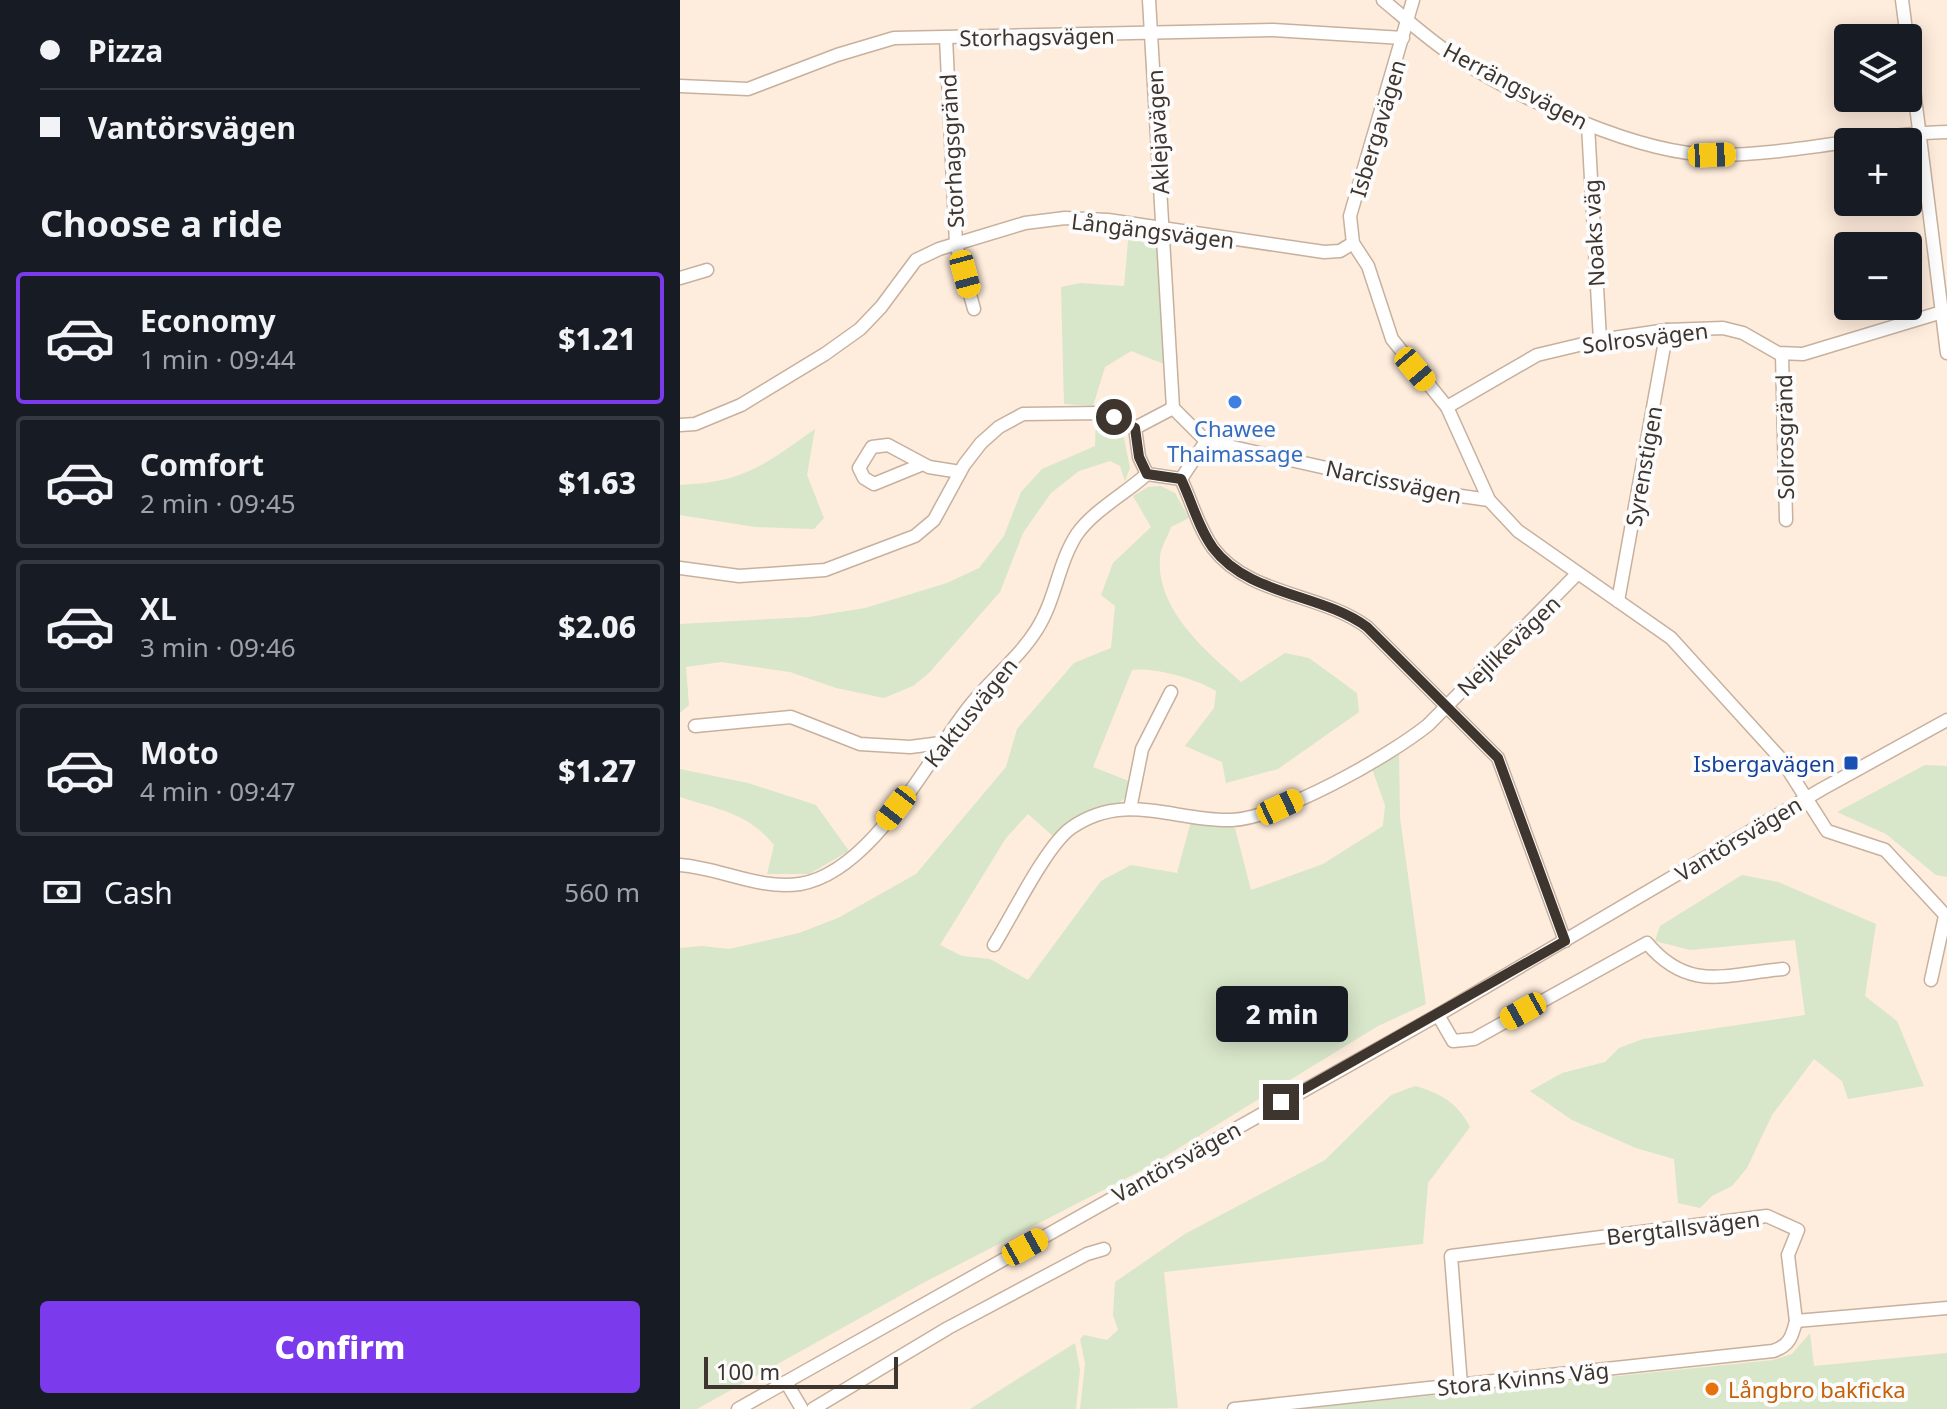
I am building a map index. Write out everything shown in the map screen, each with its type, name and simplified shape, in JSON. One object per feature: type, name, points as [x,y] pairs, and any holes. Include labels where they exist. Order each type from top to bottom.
[{"type":"street","name":"Aklejavägen","points":[[1149,0],[1173,408]]},
{"type":"street","name":"Herrängsvägen","points":[[1383,0],[1453,56],[1588,125],[1667,147],[1712,155],[1834,142]]},
{"type":"street","name":"Isbergavägen","points":[[1413,0],[1350,216],[1353,243],[1368,266],[1392,339],[1447,407],[1489,500],[1518,531],[1686,652],[1782,760],[1827,831],[1885,850],[1946,917]]},
{"type":"street","points":[[1902,0],[1906,24]]},
{"type":"street","name":"Storhagsvägen","points":[[680,86],[748,89],[894,38],[1273,30],[1403,38]]},
{"type":"street","name":"Storhagsgränd","points":[[946,38],[956,244],[974,309]]},
{"type":"street","name":"Noaks väg","points":[[1588,125],[1600,340]]},
{"type":"street","name":"Herrängsvägen","points":[[1922,133],[1947,132]]},
{"type":"street","points":[[1922,141],[1947,353]]},
{"type":"street","name":"Långängsvägen","points":[[680,425],[695,424],[741,405],[825,354],[873,316],[916,260],[1025,223],[1065,218],[1163,227],[1324,252],[1340,251],[1353,243]]},
{"type":"street","points":[[680,278],[707,270]]},
{"type":"street","points":[[1782,354],[1803,354],[1943,304]]},
{"type":"street","name":"Solrosvägen","points":[[1447,407],[1537,355],[1600,340],[1667,330],[1723,328],[1743,333],[1782,354]]},
{"type":"street","name":"Syrenstigen","points":[[1618,601],[1667,330]]},
{"type":"street","name":"Solrosgränd","points":[[1782,354],[1786,520]]},
{"type":"street","points":[[1135,428],[1173,408],[1206,441],[1181,479]]},
{"type":"street","points":[[680,568],[739,576],[825,570],[915,536],[934,520],[960,472],[999,427],[1023,414],[1103,413],[1135,428]]},
{"type":"street","points":[[1135,428],[1139,457],[1147,474],[1181,479]]},
{"type":"street","name":"Narcissvägen","points":[[1206,441],[1433,492],[1489,500]]},
{"type":"street","points":[[923,464],[874,484],[864,478],[859,468],[872,447],[888,445],[923,464],[960,472]]},
{"type":"street","name":"Kaktusvägen","points":[[680,865],[768,884],[799,884],[838,868],[882,826],[941,743],[1038,628],[1078,532],[1147,474]]},
{"type":"street","points":[[1181,479],[1201,528],[1227,562],[1265,584],[1349,614],[1367,627],[1444,707],[1485,744],[1506,771],[1565,941]]},
{"type":"street","name":"Nejlikevägen","points":[[994,945],[1055,845],[1071,828],[1096,817],[1130,809],[1153,808],[1230,820],[1260,815],[1321,788],[1411,738],[1577,574]]},
{"type":"street","points":[[1130,809],[1142,749],[1171,692]]},
{"type":"street","points":[[695,726],[791,717],[860,744],[910,747],[941,743]]},
{"type":"street","name":"Vantörsvägen","points":[[738,1409],[1438,1015],[1806,798],[1947,720]]},
{"type":"street","name":"Kaktusvägen","points":[[680,855],[698,867]]},
{"type":"street","points":[[1931,980],[1946,917]]},
{"type":"street","points":[[1438,1015],[1453,1041],[1474,1039],[1647,943],[1685,975],[1713,976],[1783,969]]},
{"type":"street","name":"Bergtallsvägen","points":[[1461,1385],[1451,1256],[1709,1222],[1776,1218],[1798,1230],[1788,1255],[1796,1321]]},
{"type":"street","points":[[813,1409],[948,1328],[1087,1254],[1104,1249]]},
{"type":"street","points":[[1796,1321],[1947,1308]]},
{"type":"street","name":"Stora Kvinns Väg","points":[[1234,1409],[1773,1351],[1783,1348],[1792,1338],[1796,1321]]},
{"type":"street","points":[[786,1382],[802,1409]]},
{"type":"green space","points":[[1129,230],[1150,232],[1157,240],[1164,364],[1131,351],[1105,367],[1093,406],[1064,404],[1061,287],[1080,283],[1124,286]]},
{"type":"green space","points":[[1096,420],[1124,438],[1130,468],[1125,481],[1120,466],[1110,461],[1079,471],[1051,493],[1023,533],[1000,592],[929,673],[913,686],[884,698],[836,688],[790,672],[721,662],[686,667],[689,705],[680,713],[680,624],[809,617],[865,608],[947,583],[979,568],[1004,536],[1021,492],[1042,469],[1095,446]]},
{"type":"green space","points":[[815,429],[807,475],[824,518],[814,529],[755,527],[680,515],[680,485],[721,480],[753,469]]},
{"type":"green space","points":[[1161,486],[1175,493],[1189,518],[1171,527],[1160,556],[1165,594],[1198,642],[1241,682],[1285,653],[1309,658],[1357,693],[1359,712],[1278,769],[1226,783],[1222,762],[1185,746],[1214,708],[1216,691],[1175,675],[1132,670],[1093,767],[1129,781],[1126,797],[1119,803],[1071,819],[1054,837],[1028,814],[1006,838],[940,945],[962,956],[990,959],[1028,980],[1101,881],[1131,865],[1177,873],[1191,821],[1235,828],[1251,890],[1323,864],[1383,826],[1385,805],[1371,766],[1399,751],[1400,818],[1426,1004],[1378,1026],[1148,1167],[921,1284],[697,1409],[680,1409],[680,948],[702,946],[729,949],[799,933],[838,918],[916,874],[1006,767],[1017,729],[1074,663],[1111,648],[1115,606],[1101,595],[1113,563],[1151,527],[1133,496],[1148,487]]},
{"type":"green space","points":[[1925,765],[1947,766],[1947,877],[1936,875],[1886,834],[1837,812]]},
{"type":"green space","points":[[680,769],[748,783],[816,805],[849,851],[809,874],[767,874],[774,845],[743,819],[680,797]]},
{"type":"green space","points":[[1742,875],[1778,882],[1876,924],[1865,996],[1897,1021],[1924,1086],[1848,1099],[1842,1081],[1814,1059],[1772,1115],[1747,1168],[1732,1186],[1712,1196],[1700,1208],[1678,1203],[1674,1159],[1636,1148],[1572,1120],[1530,1091],[1562,1073],[1605,1062],[1619,1048],[1643,1039],[1805,1015],[1795,940],[1690,950],[1655,941],[1660,926]]},
{"type":"green space","points":[[1415,1086],[1447,1100],[1460,1111],[1470,1127],[1428,1183],[1423,1244],[1164,1272],[1178,1408],[1080,1409],[1085,1364],[1080,1339],[1084,1335],[1107,1340],[1118,1330],[1113,1315],[1115,1282],[1185,1234],[1325,1160],[1391,1095]]},
{"type":"green space","points":[[1810,1333],[1814,1366],[1947,1353],[1947,1409],[1301,1409],[1773,1360],[1792,1354]]},
{"type":"green space","points":[[1075,1343],[1080,1370],[1076,1409],[970,1409]]},
{"type":"place","name":"Chawee Thaimassage","points":[[1235,402]]},
{"type":"place","name":"Isbergavägen","points":[[1851,763]]},
{"type":"place","name":"Långbro bakficka","points":[[1712,1389]]},
{"type":"route","points":[[1114,417],[1135,428],[1139,457],[1147,474],[1181,479],[1201,528],[1213,548],[1227,562],[1265,584],[1349,614],[1367,627],[1498,758],[1506,771],[1552,911],[1565,941],[1281,1102]]}]
